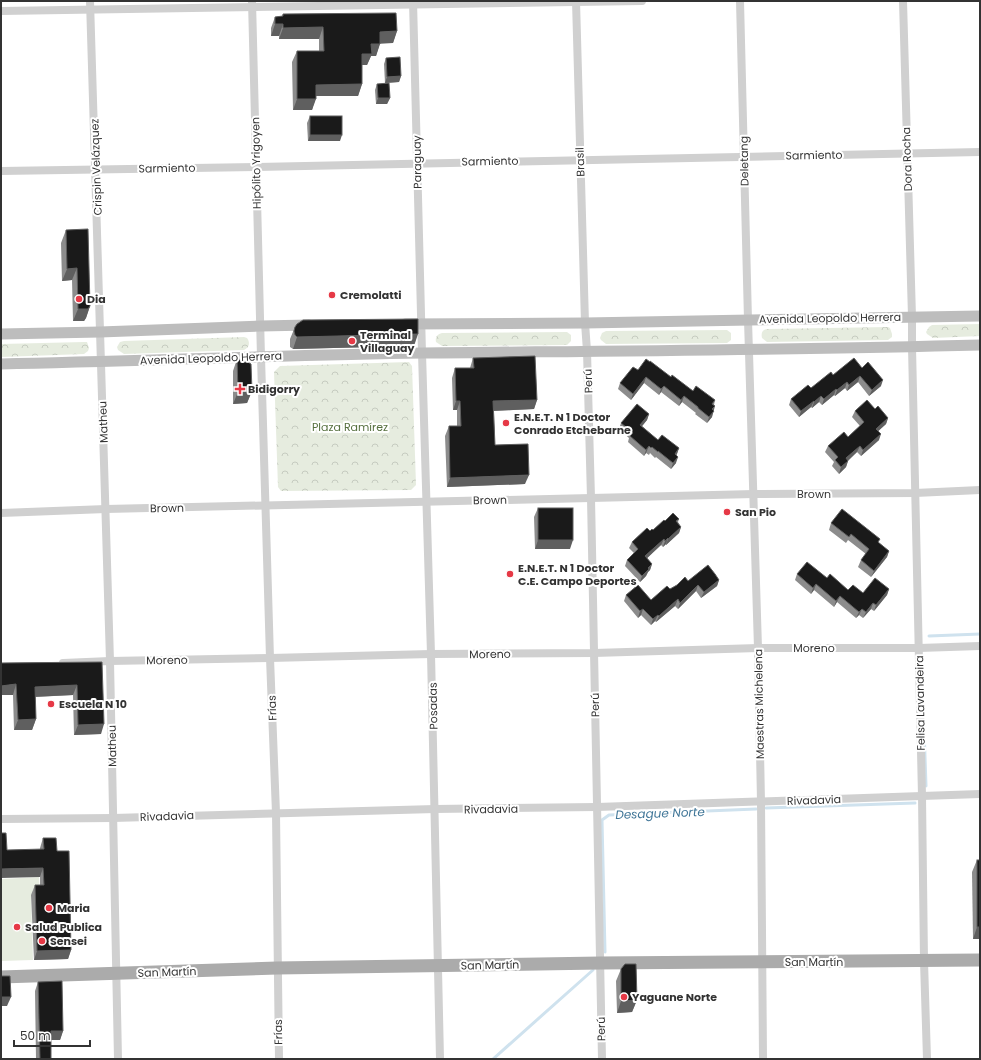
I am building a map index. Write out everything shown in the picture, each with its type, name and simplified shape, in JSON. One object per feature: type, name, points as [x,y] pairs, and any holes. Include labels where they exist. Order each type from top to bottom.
[{"type":"main road","name":"San Martín","points":[[1,977],[277,968],[600,963],[980,960]]},
{"type":"street","points":[[1,11],[91,5],[642,1]]},
{"type":"street","name":"Deletang","points":[[740,1],[748,320]]},
{"type":"street","name":"Dora Rocha","points":[[903,1],[912,317]]},
{"type":"street","name":"Brasil","points":[[576,2],[585,323]]},
{"type":"street","name":"Paraguay","points":[[413,3],[421,324]]},
{"type":"street","name":"Hipólito Yrigoyen","points":[[252,4],[261,357]]},
{"type":"street","name":"Crispin Velázquez","points":[[91,5],[101,362]]},
{"type":"street","name":"Sarmiento","points":[[1,171],[980,152]]},
{"type":"street","name":"Avenida Leopoldo Herrera","points":[[398,324],[585,323],[980,316]]},
{"type":"street","name":"Avenida Leopoldo Herrera","points":[[912,317],[912,347]]},
{"type":"street","name":"Avenida Leopoldo Herrera","points":[[748,320],[749,349]]},
{"type":"street","points":[[585,323],[587,352]]},
{"type":"street","points":[[421,324],[422,353]]},
{"type":"street","points":[[1,334],[322,325]]},
{"type":"street","name":"Avenida Leopoldo Herrera","points":[[1,364],[422,353],[587,352],[980,345]]},
{"type":"street","name":"Felisa Lavandeira","points":[[912,347],[927,1059]]},
{"type":"street","name":"Maestras Michelena","points":[[749,349],[758,648],[763,1059]]},
{"type":"street","name":"Perú","points":[[587,352],[602,1059]]},
{"type":"street","name":"Posadas","points":[[422,353],[432,654],[440,1059]]},
{"type":"street","name":"Frías","points":[[261,357],[276,813],[278,1059]]},
{"type":"street","name":"Matheu","points":[[101,362],[110,660],[118,1059]]},
{"type":"street","name":"Brown","points":[[1,513],[754,494],[915,493],[980,490]]},
{"type":"street","name":"Moreno","points":[[56,663],[110,660],[432,654],[594,653],[758,648],[918,648],[980,646]]},
{"type":"street","name":"Rivadavia","points":[[1,819],[113,818],[435,809],[597,807],[980,794]]},
{"type":"green space","points":[[980,324],[980,336],[933,338],[926,332],[932,325]]},
{"type":"green space","points":[[890,328],[892,337],[888,340],[767,342],[762,338],[762,333],[765,329]]},
{"type":"green space","points":[[727,330],[731,333],[731,340],[727,343],[606,344],[600,338],[602,333],[606,331]]},
{"type":"green space","points":[[567,332],[571,335],[571,341],[567,345],[442,346],[436,342],[438,335],[442,333]]},
{"type":"green space","points":[[247,338],[249,343],[244,350],[124,354],[118,350],[117,347],[120,342],[124,341]]},
{"type":"green space","points":[[87,342],[89,348],[84,354],[1,357],[1,344]]},
{"type":"green space","name":"Plaza Ramírez","points":[[409,362],[412,366],[416,485],[411,490],[281,491],[278,487],[274,372],[280,366]]},
{"type":"green space","name":"Salud Publica","points":[[39,877],[40,894],[31,895],[33,960],[1,961],[1,879]]},
{"type":"building","points":[[396,13],[397,31],[380,32],[380,44],[371,44],[372,54],[362,54],[362,84],[316,85],[316,99],[297,99],[297,51],[324,51],[323,27],[283,28],[283,24],[275,24],[275,17],[283,16],[283,14]]},
{"type":"building","points":[[400,57],[401,76],[387,77],[386,58]]},
{"type":"building","points":[[389,83],[390,98],[378,98],[377,84]]},
{"type":"building","points":[[310,116],[342,116],[342,135],[310,135]]},
{"type":"building","points":[[88,229],[90,306],[88,309],[78,309],[77,268],[67,269],[66,230]]},
{"type":"building","points":[[418,319],[418,334],[297,337],[294,331],[297,324],[303,320]]},
{"type":"building","points":[[535,356],[537,400],[493,401],[495,445],[528,444],[529,475],[450,478],[449,426],[461,426],[460,401],[456,401],[455,368],[474,368],[473,358]]},
{"type":"building","points":[[854,358],[862,368],[868,362],[883,380],[872,390],[860,376],[849,385],[847,382],[837,390],[836,389],[824,399],[821,396],[801,411],[791,399],[808,385],[811,388],[831,372],[833,375]]},
{"type":"building","points":[[237,359],[243,359],[251,364],[252,391],[238,392]]},
{"type":"building","points":[[646,359],[671,377],[672,375],[693,391],[696,386],[715,400],[712,404],[715,406],[712,409],[714,411],[709,417],[684,396],[681,400],[664,386],[661,389],[646,377],[633,394],[620,383],[633,367],[638,370]]},
{"type":"building","points":[[867,400],[875,409],[878,406],[888,418],[876,429],[881,434],[863,450],[860,446],[846,458],[848,461],[841,467],[835,460],[838,457],[828,446],[844,432],[848,437],[864,422],[855,411]]},
{"type":"building","points":[[637,404],[649,414],[640,425],[658,440],[662,435],[679,448],[675,454],[678,457],[673,463],[652,447],[651,448],[649,446],[646,450],[630,436],[633,433],[621,423]]},
{"type":"building","points":[[538,508],[573,508],[573,540],[538,540]]},
{"type":"building","points":[[842,509],[880,539],[878,542],[889,551],[874,571],[861,560],[869,549],[851,534],[849,537],[831,523]]},
{"type":"building","points":[[673,513],[679,519],[676,521],[681,527],[668,539],[665,541],[664,539],[645,556],[652,564],[642,576],[627,560],[638,549],[632,542],[647,528],[650,531],[652,529],[653,530]]},
{"type":"building","points":[[807,562],[827,578],[830,574],[848,590],[853,585],[863,593],[875,578],[889,589],[876,605],[873,603],[866,612],[862,609],[859,612],[840,596],[836,601],[816,584],[813,588],[797,574]]},
{"type":"building","points":[[708,565],[719,580],[704,592],[698,585],[680,603],[678,599],[659,616],[658,615],[653,619],[643,609],[640,611],[626,595],[638,585],[651,600],[667,586],[670,589],[677,585],[685,577],[688,581]]},
{"type":"building","points":[[102,662],[104,724],[78,725],[77,685],[35,687],[36,719],[18,720],[16,684],[1,686],[1,663]]},
{"type":"building","name":"Maria","points":[[1,833],[6,833],[7,850],[44,849],[43,838],[56,838],[57,851],[69,851],[71,950],[37,951],[35,885],[44,885],[43,868],[1,869]]},
{"type":"building","points":[[977,860],[980,860],[980,927],[977,927]]},
{"type":"building","points":[[625,964],[636,964],[637,1000],[621,1001],[621,969]]},
{"type":"building","points":[[1,976],[10,976],[11,997],[1,997]]},
{"type":"building","points":[[62,981],[63,1031],[51,1031],[51,1059],[40,1059],[38,982]]},
{"type":"waterway","name":"Desague Norte","points":[[929,636],[980,634]]},
{"type":"waterway","name":"Desague Norte","points":[[924,727],[926,786]]},
{"type":"waterway","name":"Desague Norte","points":[[766,808],[915,803]]},
{"type":"waterway","name":"Desague Norte","points":[[605,952],[602,820],[609,815],[756,809]]},
{"type":"waterway","name":"Desague Norte","points":[[493,1059],[593,970]]},
{"type":"place","name":"Cremolatti","points":[[332,295]]},
{"type":"place","name":"Dia","points":[[79,299]]},
{"type":"place","name":"Terminal Villaguay","points":[[352,341]]},
{"type":"place","name":"Bidigorry","points":[[240,389]]},
{"type":"place","name":"E.N.E.T. N 1 Doctor Conrado Etchebarne","points":[[506,423]]},
{"type":"place","name":"San Pio","points":[[727,512]]},
{"type":"place","name":"E.N.E.T. N 1 Doctor C.E. Campo Deportes","points":[[510,574]]},
{"type":"place","name":"Escuela N 10","points":[[51,704]]},
{"type":"place","name":"Maria","points":[[49,908]]},
{"type":"place","name":"Salud Publica","points":[[17,927]]},
{"type":"place","name":"Sensei","points":[[42,941]]},
{"type":"place","name":"Yaguane Norte","points":[[624,997]]}]
